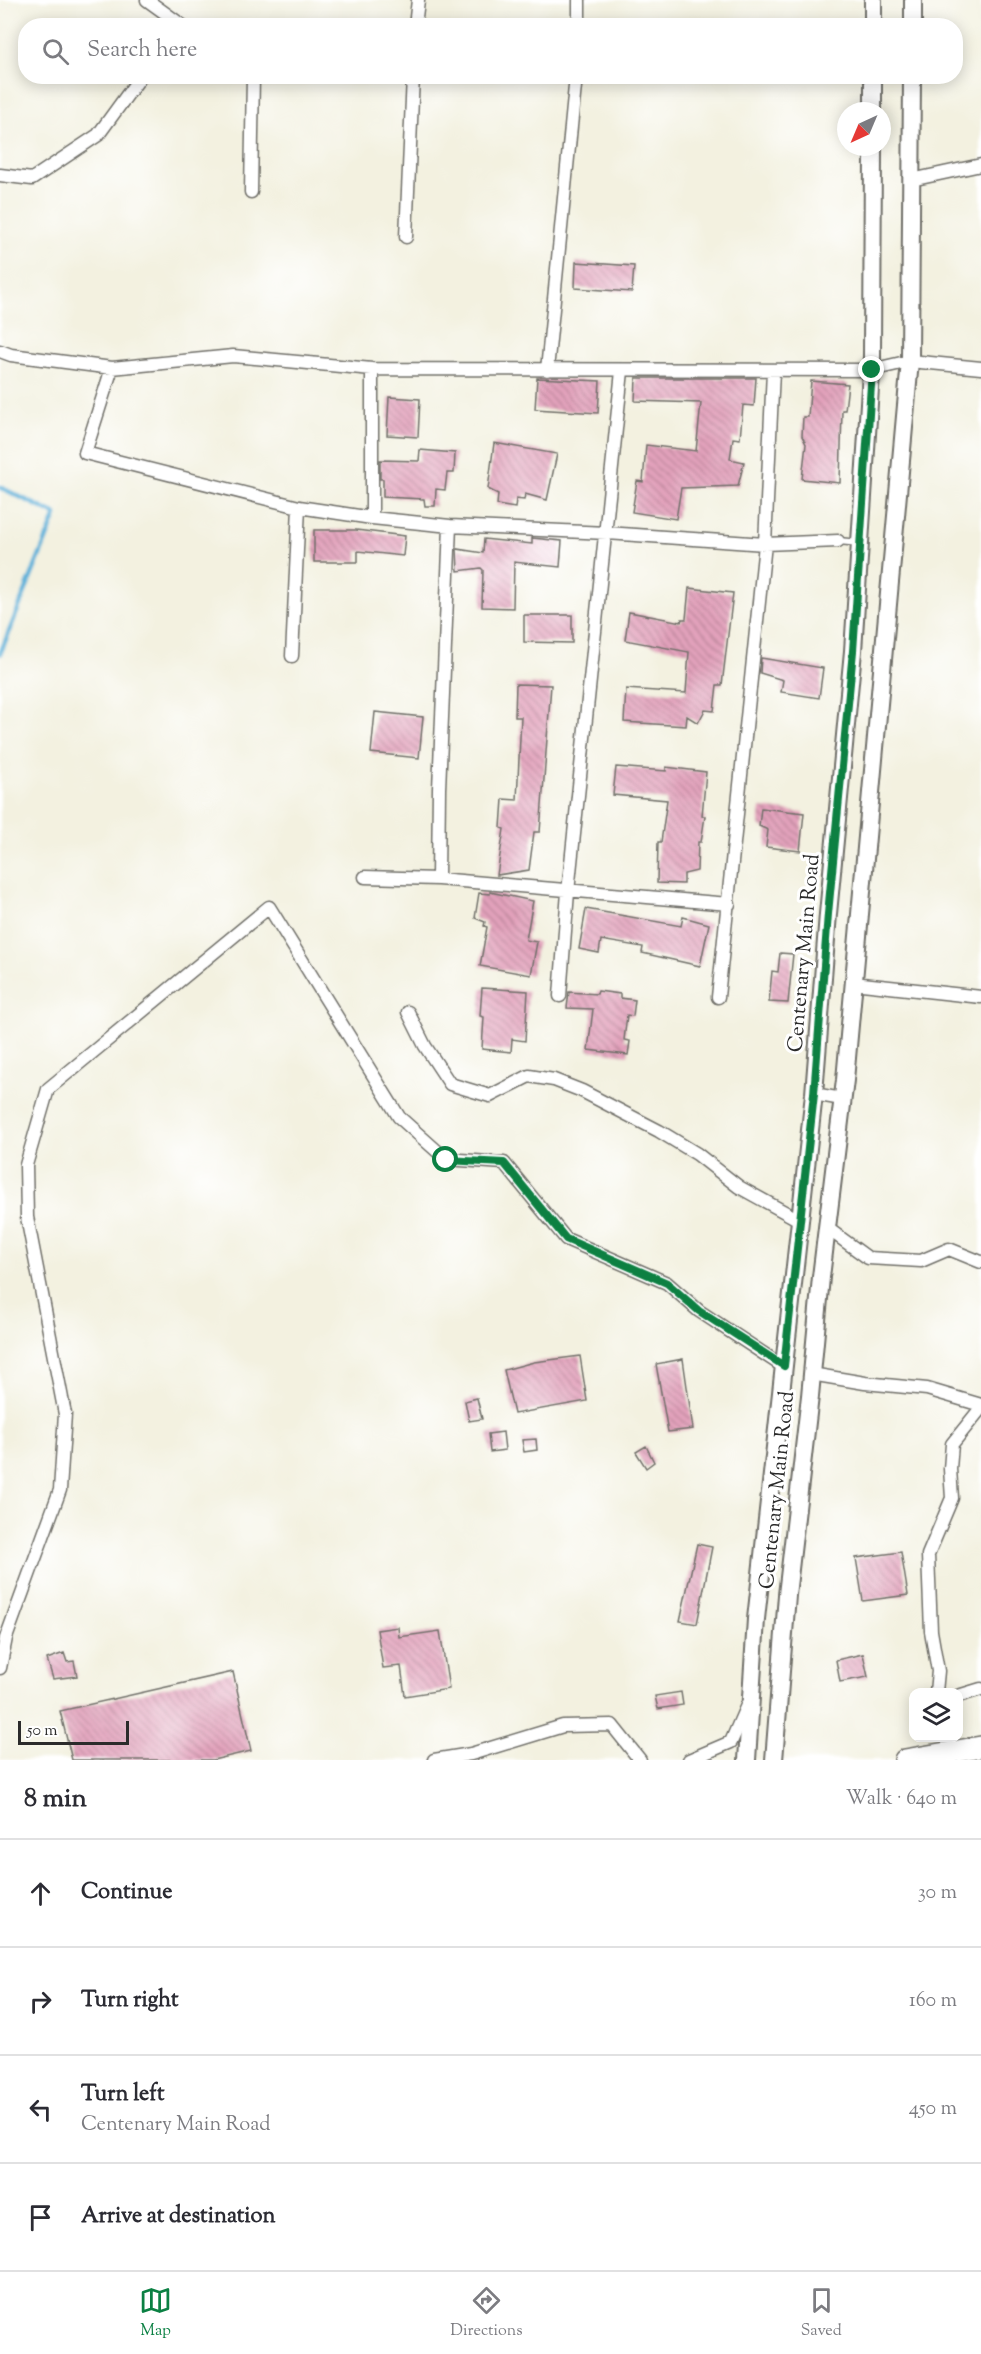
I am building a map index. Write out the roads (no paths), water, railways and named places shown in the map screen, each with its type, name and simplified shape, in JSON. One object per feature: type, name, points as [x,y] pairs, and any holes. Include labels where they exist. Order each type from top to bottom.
[{"type":"highway","points":[[905,1760],[981,1747]]},
{"type":"street","points":[[147,0],[172,18]]},
{"type":"street","points":[[416,18],[418,0]]},
{"type":"street","points":[[579,0],[579,18]]},
{"type":"street","points":[[873,0],[873,18]]},
{"type":"street","points":[[913,0],[913,18]]},
{"type":"street","points":[[0,175],[32,179],[98,135],[135,84]]},
{"type":"street","points":[[251,192],[253,84]]},
{"type":"street","points":[[406,237],[413,84]]},
{"type":"street","points":[[547,370],[575,84]]},
{"type":"street","points":[[873,84],[873,102]]},
{"type":"street","name":"Centenary Main Road","points":[[774,1760],[787,1595],[842,1099],[910,361],[912,84]]},
{"type":"street","name":"Centenary Main Road","points":[[747,1760],[756,1619],[814,1094],[828,914],[853,651],[872,370],[873,156]]},
{"type":"street","points":[[911,180],[981,165]]},
{"type":"street","points":[[0,351],[11,355],[112,368],[233,356],[372,369],[872,370],[910,361],[981,369]]},
{"type":"street","points":[[112,368],[85,453],[299,507],[372,518],[450,526],[607,533],[765,544],[838,542]]},
{"type":"street","points":[[372,369],[372,518]]},
{"type":"street","points":[[560,996],[568,892],[622,371]]},
{"type":"street","points":[[718,997],[765,544],[773,371]]},
{"type":"street","points":[[292,656],[299,507]]},
{"type":"street","points":[[438,879],[439,789],[450,526]]},
{"type":"street","points":[[365,877],[438,879],[568,892],[729,904]]},
{"type":"street","points":[[0,1668],[6,1638],[60,1490],[64,1414],[27,1217],[26,1166],[48,1089],[269,907],[399,1117],[446,1160],[504,1163],[566,1239],[667,1283],[699,1311],[784,1366]]},
{"type":"street","points":[[853,983],[981,997]]},
{"type":"street","points":[[408,1012],[425,1046],[450,1084],[490,1096],[529,1076],[554,1080],[582,1090],[659,1131],[697,1154],[739,1187],[801,1221]]},
{"type":"street","points":[[814,1094],[842,1099]]},
{"type":"street","points":[[827,1228],[868,1258],[921,1261],[949,1249],[981,1262]]},
{"type":"street","points":[[811,1374],[865,1383],[927,1389],[981,1407],[952,1444],[950,1469],[952,1498],[928,1555],[931,1631],[938,1671],[936,1688]]},
{"type":"street","points":[[963,1694],[981,1689]]},
{"type":"street","points":[[688,1760],[730,1742],[751,1696]]},
{"type":"street","points":[[434,1760],[471,1754],[563,1726],[612,1725],[640,1760]]},
{"type":"lane","points":[[838,542],[860,543]]},
{"type":"waterway","points":[[0,487],[56,515],[0,654]]}]
